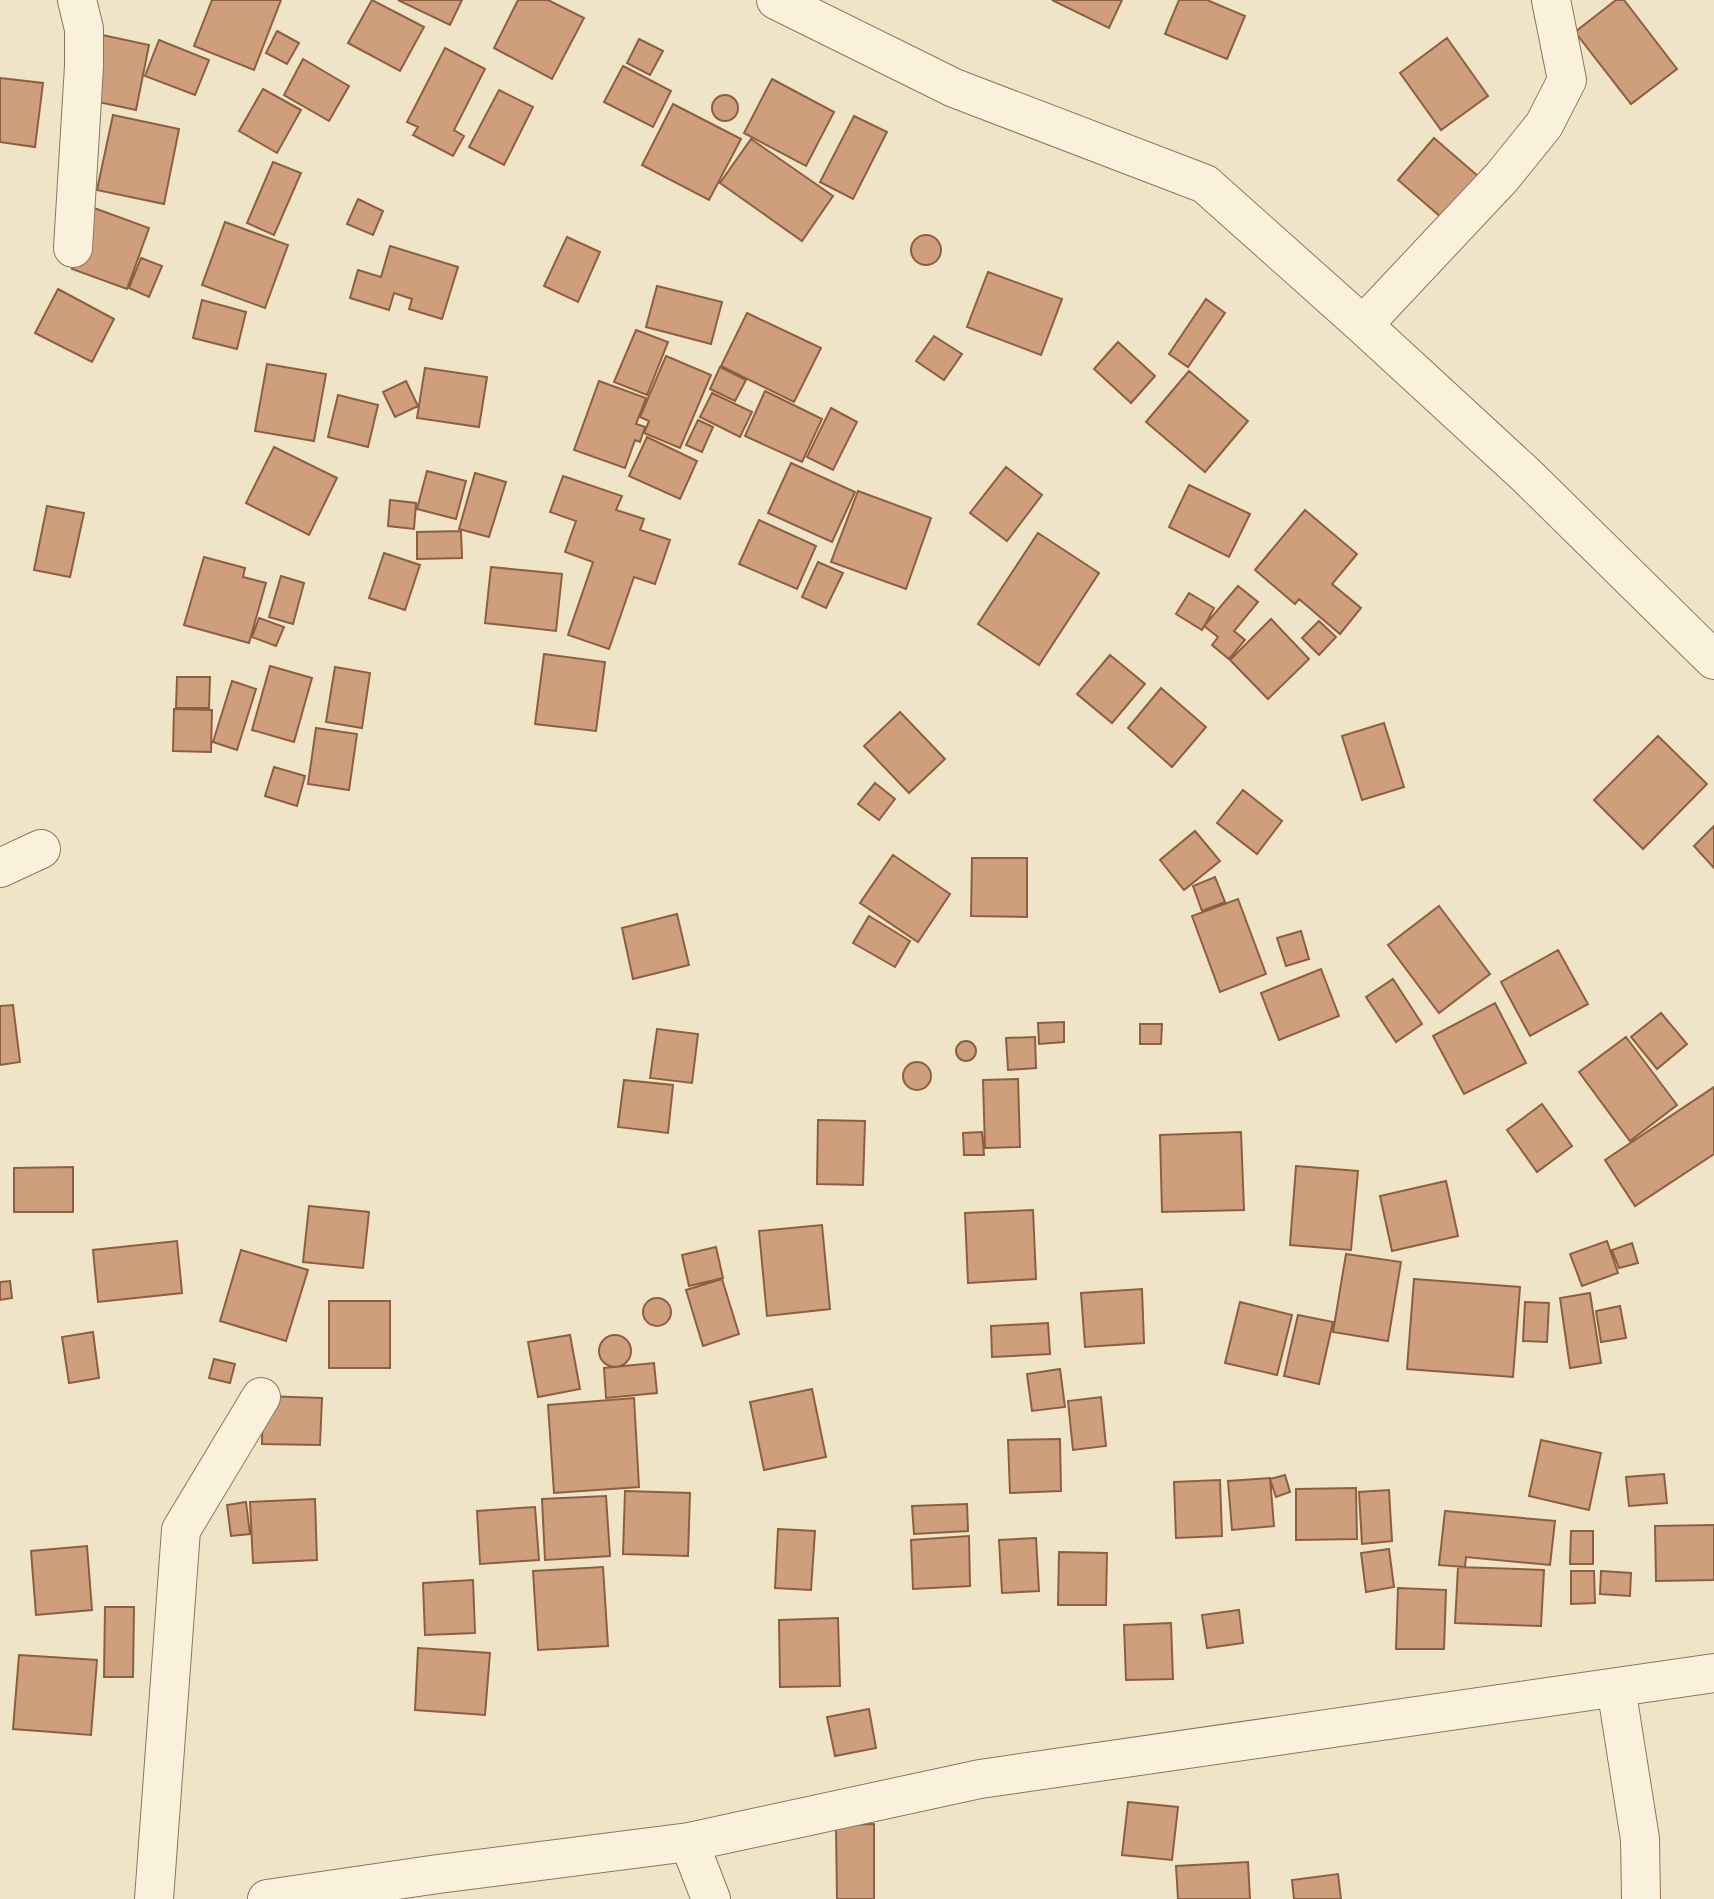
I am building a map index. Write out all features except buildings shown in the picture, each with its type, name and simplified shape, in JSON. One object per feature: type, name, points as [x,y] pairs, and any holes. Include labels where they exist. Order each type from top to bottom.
[{"type":"street","points":[[73,248],[85,66],[84,29],[78,0]]},
{"type":"street","points":[[776,0],[954,88],[1205,184],[1526,475],[1714,660]]},
{"type":"street","points":[[1363,325],[1503,177],[1544,125],[1567,80],[1551,0]]},
{"type":"street","points":[[0,868],[41,849]]},
{"type":"street","points":[[154,1899],[181,1530],[261,1397]]},
{"type":"street","points":[[267,1899],[689,1842],[980,1779],[1714,1672]]},
{"type":"street","points":[[1616,1686],[1640,1839],[1641,1899]]},
{"type":"street","points":[[689,1842],[711,1899]]}]
